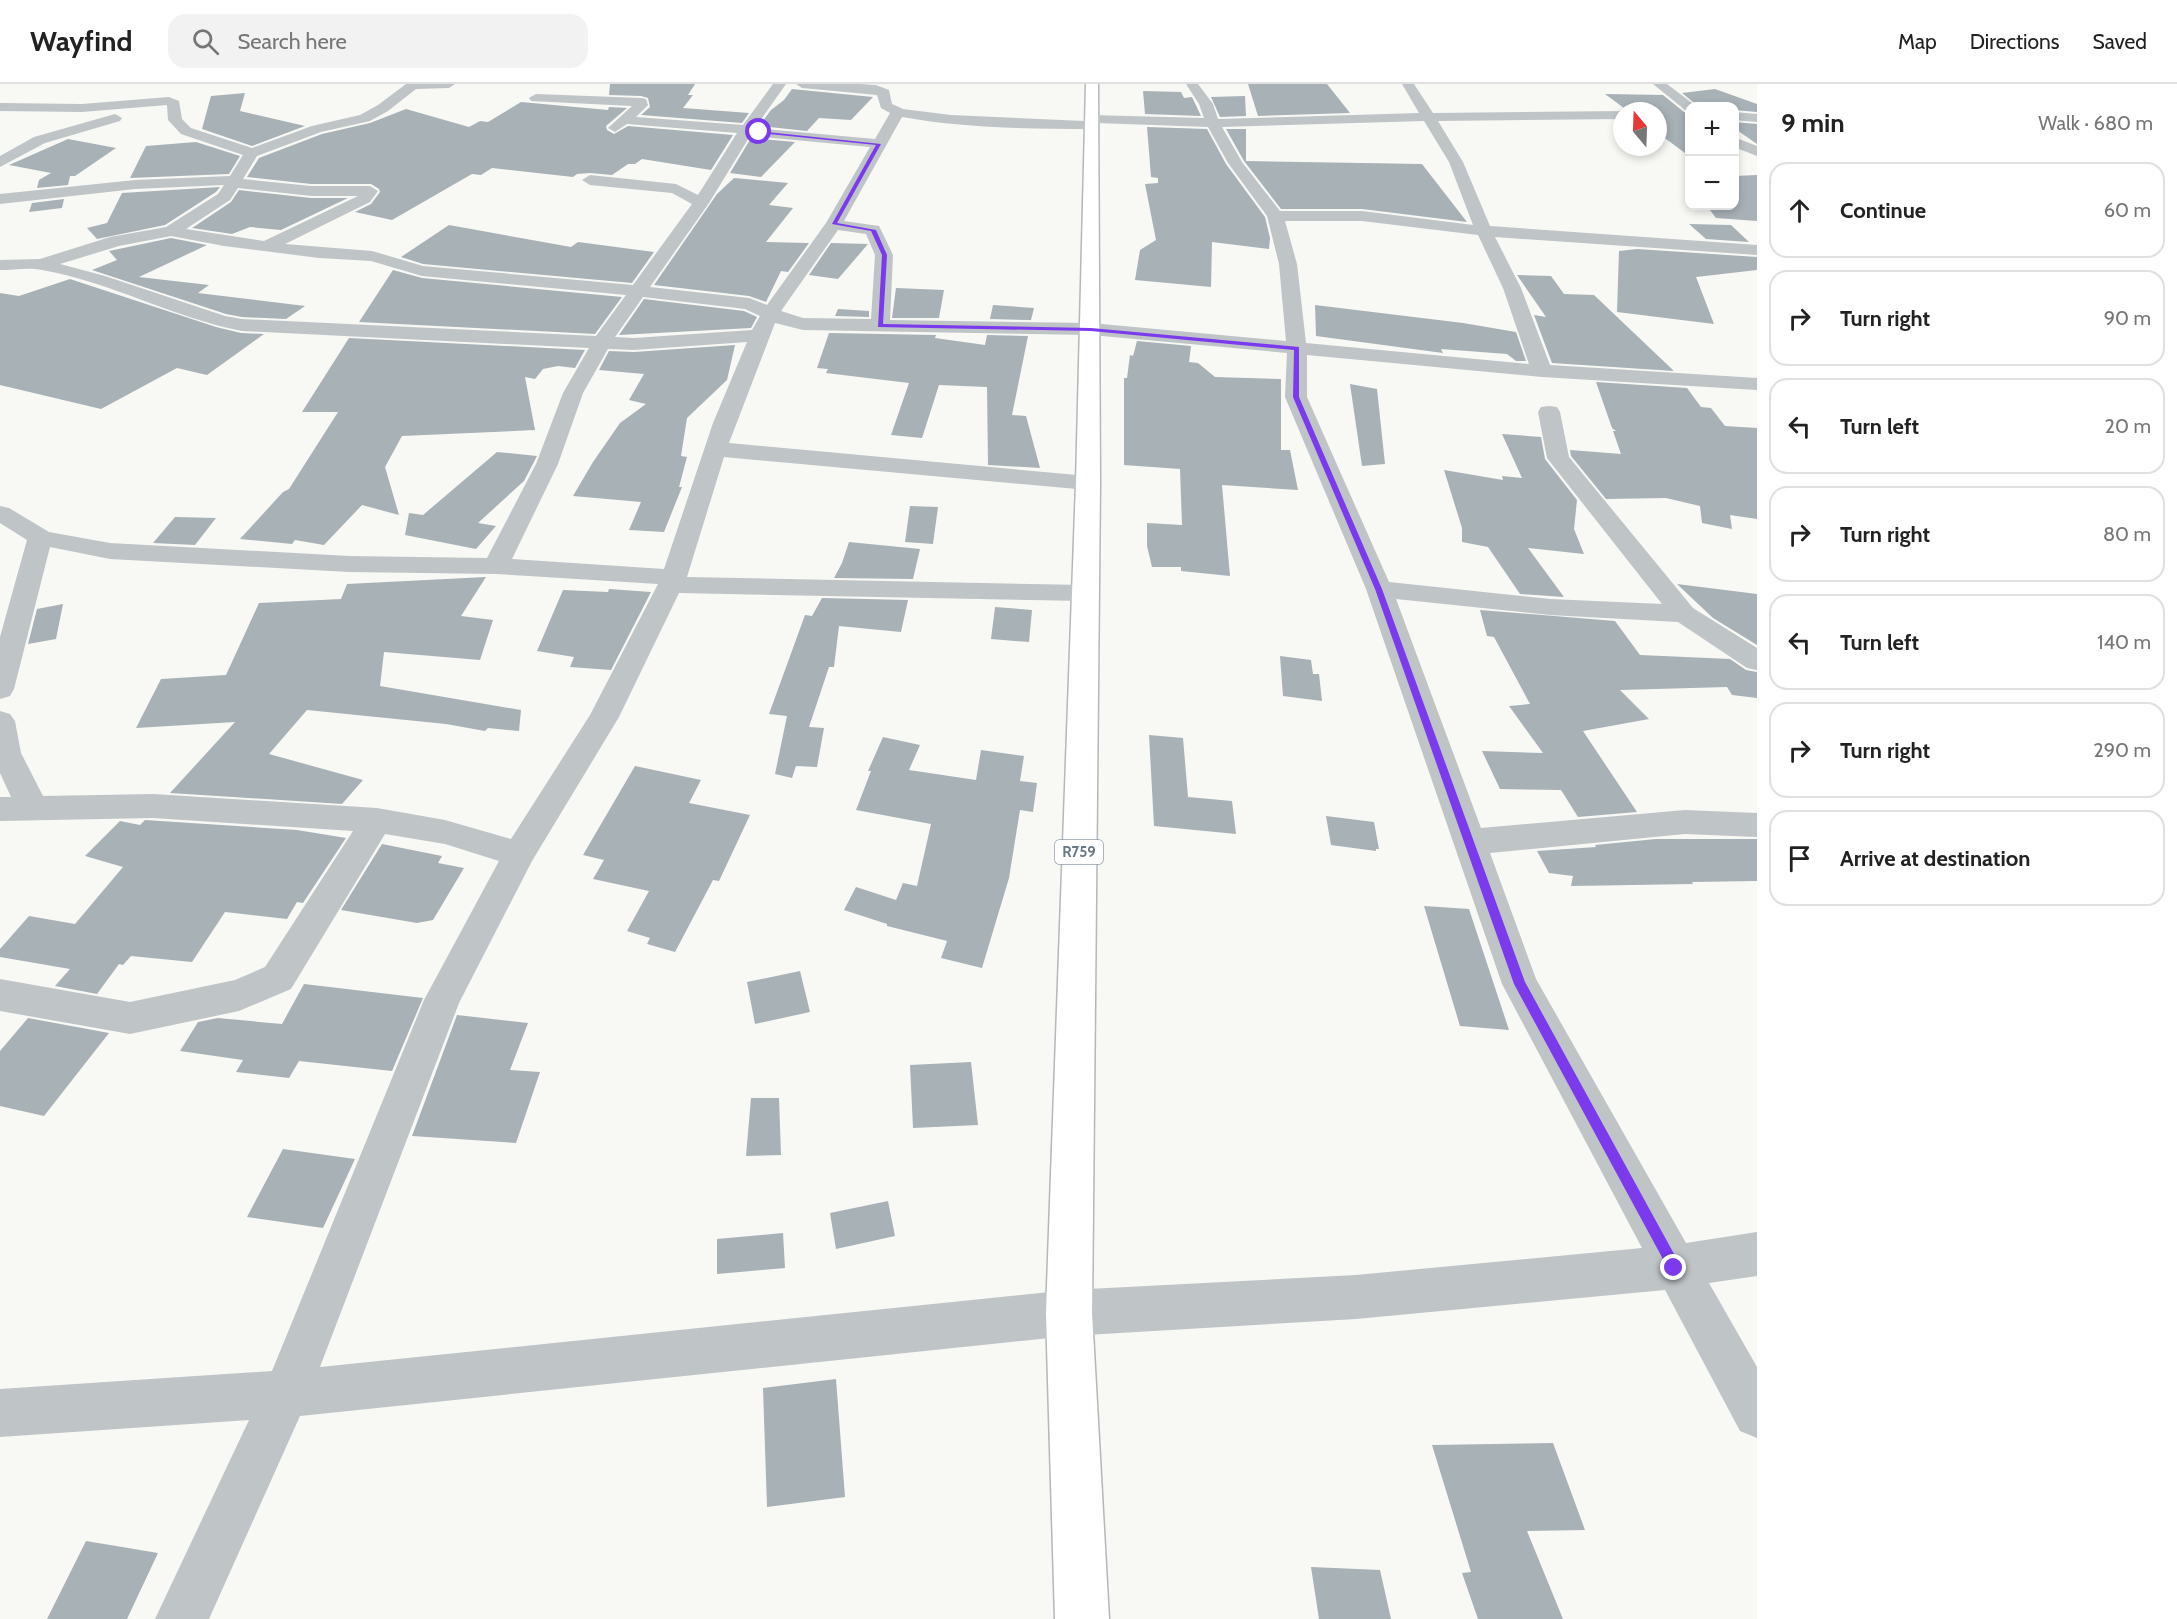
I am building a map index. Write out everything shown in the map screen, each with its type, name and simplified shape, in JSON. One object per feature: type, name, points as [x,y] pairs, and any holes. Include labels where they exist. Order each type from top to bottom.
[{"type":"main road","name":"R759","points":[[1082,1619],[1069,1313],[1091,329],[1092,84]]},
{"type":"street","points":[[171,231],[224,197],[252,153],[317,129],[365,118],[383,108],[414,84],[449,84]]},
{"type":"street","points":[[567,84],[576,88],[583,99]]},
{"type":"street","points":[[496,566],[547,464],[573,393],[602,342],[702,203],[746,130],[780,84]]},
{"type":"street","points":[[802,84],[878,87],[884,93],[884,101],[888,107],[898,112],[948,118],[1213,123],[1429,117],[1613,116]]},
{"type":"street","points":[[1192,84],[1206,104],[1213,123],[1235,163],[1275,216],[1288,264],[1297,348],[1296,397],[1378,589],[1471,842],[1520,984],[1674,1268],[1757,1414]]},
{"type":"street","points":[[1408,84],[1456,162],[1484,231],[1512,288],[1542,371]]},
{"type":"street","points":[[1659,84],[1685,104]]},
{"type":"street","points":[[3,109],[82,108],[169,101],[174,98],[179,89]]},
{"type":"street","points":[[536,98],[640,102],[641,105],[620,124],[746,130],[879,144]]},
{"type":"street","points":[[169,101],[174,104],[176,120],[186,131],[252,153]]},
{"type":"street","points":[[0,163],[21,149],[60,134],[113,119],[139,103]]},
{"type":"street","points":[[182,1619],[286,1394],[442,1000],[519,854],[604,717],[672,581],[716,449],[759,335],[770,314],[834,224],[898,112]]},
{"type":"street","points":[[1739,116],[1757,118]]},
{"type":"street","points":[[1739,143],[1757,152]]},
{"type":"street","points":[[34,179],[101,188]]},
{"type":"street","points":[[590,180],[676,189],[702,203]]},
{"type":"street","points":[[0,200],[163,182],[235,181],[311,191],[370,190],[364,199],[267,246]]},
{"type":"street","points":[[1275,216],[1362,216],[1484,231],[1757,250]]},
{"type":"street","points":[[834,224],[873,230],[884,255],[880,325]]},
{"type":"street","points":[[0,284],[34,265],[116,241],[171,231],[267,246],[372,256],[422,271],[640,291],[749,304],[789,322],[803,324],[1091,329],[1542,371],[1757,384]]},
{"type":"street","points":[[0,265],[34,265],[99,280],[221,321],[242,325],[634,344],[759,335]]},
{"type":"street","points":[[1549,412],[1558,458],[1684,614],[1757,662]]},
{"type":"street","points":[[716,449],[1088,483]]},
{"type":"street","points":[[0,513],[40,537],[69,545],[122,552],[349,564],[496,566],[672,581],[1084,593]]},
{"type":"street","points":[[0,689],[40,537]]},
{"type":"street","points":[[1378,589],[1550,607],[1684,614]]},
{"type":"street","points":[[0,721],[6,753],[33,809]]},
{"type":"street","points":[[0,809],[153,806],[377,820],[445,832],[519,854]]},
{"type":"street","points":[[0,994],[130,1018],[239,995],[278,978],[377,820]]},
{"type":"street","points":[[1471,842],[1685,822],[1757,825]]},
{"type":"street","points":[[0,1413],[286,1394],[1069,1313],[1356,1297],[1674,1268],[1757,1254]]},
{"type":"building","points":[[610,84],[695,84],[688,95],[693,95],[683,108],[749,113],[742,123],[641,115],[650,107],[648,98],[609,95]]},
{"type":"building","points":[[1248,84],[1327,84],[1350,113],[1258,116]]},
{"type":"building","points":[[792,89],[873,97],[851,120],[819,118],[807,131],[759,126]]},
{"type":"building","points":[[1715,89],[1757,104],[1757,112],[1739,110],[1739,102],[1693,102],[1682,93]]},
{"type":"building","points":[[1143,91],[1181,92],[1184,98],[1192,97],[1201,116],[1145,114]]},
{"type":"building","points":[[245,93],[240,111],[305,126],[252,146],[202,129],[211,96]]},
{"type":"building","points":[[1605,94],[1663,95],[1685,112],[1685,153],[1667,140],[1667,102],[1616,102]]},
{"type":"building","points":[[1245,96],[1246,116],[1220,117],[1211,97]]},
{"type":"building","points":[[521,102],[608,110],[609,107],[627,108],[606,126],[607,130],[614,134],[628,126],[733,135],[711,170],[642,159],[635,164],[628,164],[612,175],[590,173],[577,174],[573,177],[492,168],[481,175],[472,174],[392,220],[355,212],[371,204],[380,192],[371,184],[311,184],[247,177],[259,158],[322,134],[370,123],[406,109],[469,127],[480,121],[488,122]]},
{"type":"building","points":[[1739,122],[1757,124],[1757,144],[1739,131]]},
{"type":"building","points":[[1147,127],[1207,129],[1226,164],[1265,217],[1270,238],[1269,249],[1212,242],[1211,287],[1135,280],[1140,250],[1156,240],[1145,184],[1158,183],[1158,178],[1151,177]]},
{"type":"building","points":[[1226,129],[1246,129],[1246,161],[1422,164],[1467,222],[1362,209],[1281,209],[1244,161]]},
{"type":"building","points":[[751,138],[795,142],[761,177],[730,173]]},
{"type":"building","points":[[68,139],[116,148],[75,176],[70,176],[68,185],[37,188],[39,180],[51,173],[9,165]]},
{"type":"building","points":[[196,142],[240,156],[229,174],[130,178],[146,146]]},
{"type":"building","points":[[1757,175],[1757,221],[1716,218],[1710,210],[1739,210],[1739,176]]},
{"type":"building","points":[[734,178],[788,183],[769,205],[793,208],[766,242],[809,243],[788,272],[781,271],[766,302],[749,296],[654,285],[717,194]]},
{"type":"building","points":[[220,187],[216,192],[165,225],[97,239],[87,228],[107,223],[122,193]]},
{"type":"building","points":[[239,190],[311,198],[348,198],[281,230],[250,227],[232,234],[192,228],[231,202]]},
{"type":"building","points":[[64,199],[62,208],[29,212],[32,203]]},
{"type":"building","points":[[1689,224],[1731,225],[1749,242],[1706,239]]},
{"type":"building","points":[[449,225],[571,247],[578,242],[654,252],[632,283],[423,264],[401,257]]},
{"type":"building","points":[[171,238],[207,245],[139,277],[209,285],[198,293],[305,306],[286,319],[242,317],[226,314],[92,270],[117,260],[109,251]]},
{"type":"building","points":[[831,243],[868,244],[838,279],[809,275]]},
{"type":"building","points":[[1637,249],[1757,257],[1757,270],[1696,277],[1714,324],[1617,312],[1619,251]]},
{"type":"building","points":[[393,270],[422,278],[622,297],[595,334],[359,322]]},
{"type":"building","points":[[1517,275],[1551,276],[1564,294],[1594,295],[1674,371],[1552,363],[1534,315],[1546,317]]},
{"type":"building","points":[[70,279],[216,327],[241,333],[264,334],[207,375],[177,368],[101,409],[0,385],[0,293],[19,296]]},
{"type":"building","points":[[896,288],[944,290],[939,318],[892,318]]},
{"type":"building","points":[[644,299],[744,311],[757,317],[751,328],[619,335]]},
{"type":"building","points":[[993,305],[1034,308],[1031,320],[990,319]]},
{"type":"building","points":[[1315,305],[1463,323],[1516,332],[1526,361],[1516,361],[1507,354],[1441,349],[1443,353],[1316,336]]},
{"type":"building","points":[[838,309],[869,311],[869,317],[835,316]]},
{"type":"building","points":[[829,333],[936,335],[935,338],[985,345],[987,335],[1028,336],[1012,415],[1026,416],[1040,468],[988,465],[987,387],[939,385],[922,438],[891,435],[909,383],[826,373],[828,369],[817,368]]},
{"type":"building","points":[[349,338],[585,350],[575,368],[558,366],[543,369],[535,379],[525,377],[535,430],[402,436],[385,467],[399,515],[362,505],[324,545],[295,540],[292,544],[240,539],[283,492],[289,489],[338,412],[302,412]]},
{"type":"building","points":[[1137,341],[1191,346],[1189,362],[1198,363],[1215,377],[1281,379],[1281,450],[1290,450],[1298,490],[1222,485],[1230,576],[1181,571],[1181,567],[1152,567],[1147,546],[1147,523],[1182,525],[1180,469],[1124,465],[1124,378],[1127,378],[1130,355],[1133,356]]},
{"type":"building","points":[[735,345],[727,380],[687,418],[681,456],[687,457],[679,487],[682,487],[664,532],[629,530],[641,502],[573,496],[620,423],[646,404],[629,400],[644,374],[599,370],[609,351],[634,352]]},
{"type":"building","points":[[1596,382],[1687,388],[1701,407],[1711,408],[1725,426],[1757,428],[1757,519],[1730,515],[1732,529],[1702,523],[1700,506],[1666,498],[1606,499],[1571,456],[1570,450],[1621,454],[1613,431],[1616,431],[1612,428]]},
{"type":"building","points":[[1350,384],[1377,389],[1385,464],[1362,466]]},
{"type":"building","points":[[1502,434],[1541,437],[1545,459],[1577,500],[1574,529],[1584,554],[1528,548],[1564,597],[1520,594],[1488,547],[1462,542],[1462,528],[1444,470],[1503,480],[1502,476],[1522,478]]},
{"type":"building","points":[[497,452],[537,456],[524,481],[478,523],[496,526],[476,549],[405,535],[409,513],[423,515]]},
{"type":"building","points":[[910,506],[938,507],[933,544],[905,542]]},
{"type":"building","points":[[175,517],[216,518],[195,545],[153,543]]},
{"type":"building","points":[[849,542],[920,549],[913,579],[834,578]]},
{"type":"building","points":[[486,577],[461,616],[493,620],[480,660],[384,652],[380,686],[521,710],[519,731],[488,728],[485,731],[446,724],[307,710],[269,754],[363,780],[342,804],[170,793],[235,722],[136,728],[161,679],[226,675],[259,603],[341,599],[347,584]]},
{"type":"building","points":[[1677,584],[1757,594],[1757,645],[1713,618]]},
{"type":"building","points":[[609,589],[651,592],[611,670],[570,667],[574,657],[537,651],[563,590],[608,592]]},
{"type":"building","points":[[822,598],[908,600],[901,632],[839,626],[834,667],[829,667],[809,727],[824,728],[817,767],[796,766],[792,778],[775,774],[787,716],[769,714],[805,615],[812,616]]},
{"type":"building","points":[[63,604],[56,639],[28,644],[37,609]]},
{"type":"building","points":[[995,607],[1032,610],[1029,642],[991,639]]},
{"type":"building","points":[[1480,610],[1615,621],[1640,655],[1730,659],[1746,670],[1757,672],[1757,698],[1732,695],[1727,687],[1620,690],[1649,719],[1583,731],[1637,812],[1578,817],[1561,790],[1500,789],[1482,751],[1543,753],[1509,706],[1530,704],[1494,637],[1487,636]]},
{"type":"building","points":[[1280,656],[1311,660],[1313,674],[1319,674],[1322,701],[1283,696]]},
{"type":"building","points":[[1149,735],[1183,738],[1188,797],[1232,801],[1236,834],[1154,826]]},
{"type":"building","points":[[883,737],[920,745],[909,770],[976,780],[981,750],[1024,756],[1020,781],[1037,783],[1033,812],[1020,810],[1009,878],[982,968],[941,958],[947,941],[887,926],[887,924],[844,910],[856,887],[896,900],[903,883],[917,886],[931,824],[856,810],[871,771],[868,771]]},
{"type":"building","points":[[635,766],[701,780],[689,803],[750,815],[719,881],[713,880],[675,952],[647,944],[650,938],[627,931],[649,891],[593,879],[604,860],[583,855]]},
{"type":"building","points":[[1326,816],[1374,822],[1379,849],[1376,851],[1331,845]]},
{"type":"building","points":[[145,820],[297,830],[346,838],[303,903],[297,902],[287,919],[225,912],[192,962],[131,956],[123,965],[119,964],[97,994],[55,986],[70,969],[0,957],[0,949],[29,916],[75,924],[123,867],[85,856],[120,821],[140,825]]},
{"type":"building","points":[[1656,839],[1757,839],[1757,881],[1571,886],[1573,876],[1549,873],[1537,851],[1596,847],[1595,845]]},
{"type":"building","points":[[382,844],[442,856],[438,863],[464,868],[433,920],[417,923],[341,910]]},
{"type":"building","points":[[1424,906],[1469,909],[1509,1030],[1460,1026]]},
{"type":"building","points":[[800,971],[810,1012],[755,1024],[747,982]]},
{"type":"building","points":[[304,984],[423,998],[392,1071],[299,1061],[289,1078],[236,1072],[243,1060],[180,1051],[198,1022],[218,1018],[282,1024]]},
{"type":"building","points":[[457,1015],[528,1023],[510,1070],[540,1072],[516,1143],[412,1136]]},
{"type":"building","points":[[28,1018],[109,1033],[44,1116],[0,1106],[0,1051]]},
{"type":"building","points":[[971,1062],[978,1125],[913,1128],[910,1065]]},
{"type":"building","points":[[751,1098],[779,1098],[781,1155],[746,1156]]},
{"type":"building","points":[[283,1149],[355,1159],[323,1228],[247,1217]]},
{"type":"building","points":[[888,1201],[895,1236],[836,1249],[830,1213]]},
{"type":"building","points":[[783,1233],[785,1268],[717,1274],[717,1239]]},
{"type":"building","points":[[836,1379],[845,1497],[767,1507],[763,1388]]},
{"type":"building","points":[[1553,1443],[1585,1530],[1527,1531],[1563,1619],[1478,1619],[1462,1573],[1471,1572],[1432,1445]]},
{"type":"building","points":[[86,1541],[158,1553],[127,1619],[47,1619]]},
{"type":"building","points":[[1311,1567],[1380,1570],[1391,1619],[1319,1619]]},
{"type":"route","points":[[759,132],[879,144],[834,224],[873,230],[884,255],[880,325],[1091,329],[1297,348],[1296,397],[1378,589],[1471,842],[1520,984],[1674,1268]]}]
